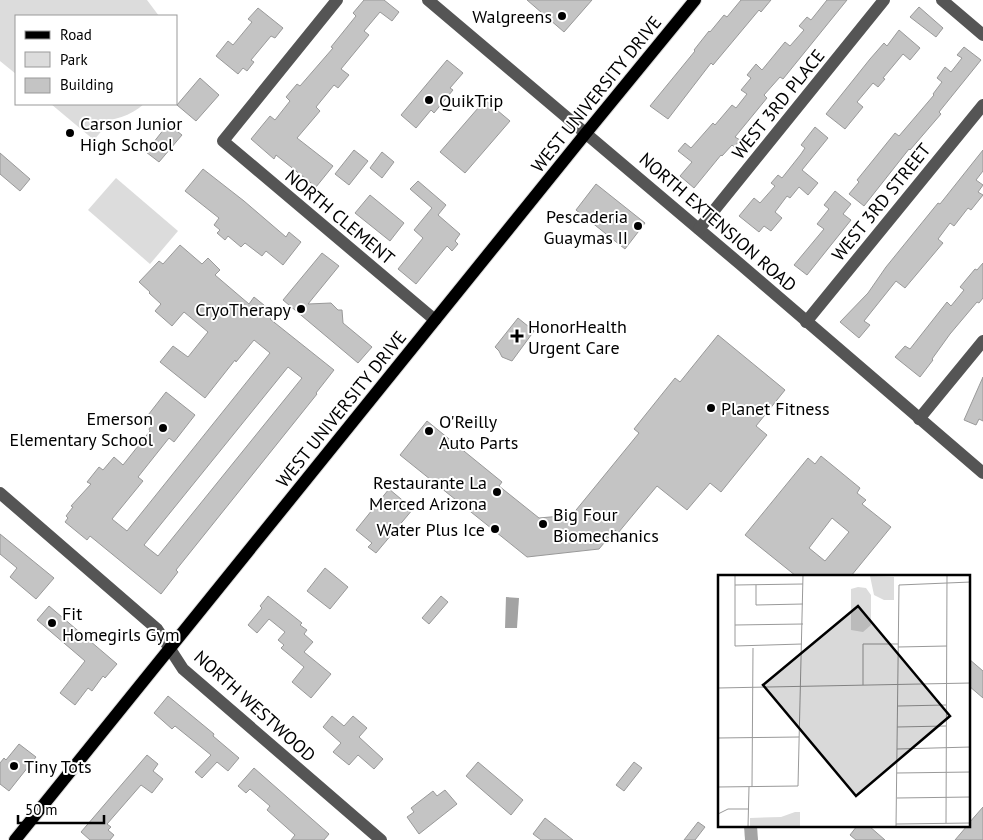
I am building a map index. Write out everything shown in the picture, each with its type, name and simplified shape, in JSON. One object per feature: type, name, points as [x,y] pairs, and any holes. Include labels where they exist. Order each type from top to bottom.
[{"type":"main road","name":"WEST UNIVERSITY DRIVE","points":[[15,840],[434,320],[695,0]]},
{"type":"street","name":"NORTH CLEMENT","points":[[337,0],[223,141],[434,320]]},
{"type":"street","name":"NORTH EXTENSION ROAD","points":[[428,0],[983,473]]},
{"type":"street","name":"WEST 3RD PLACE","points":[[699,229],[884,0]]},
{"type":"street","points":[[942,0],[983,35]]},
{"type":"street","name":"WEST 3RD STREET","points":[[806,322],[983,105]]},
{"type":"street","points":[[919,419],[983,341]]},
{"type":"street","name":"NORTH WESTWOOD","points":[[0,493],[158,629],[183,669],[381,840]]},
{"type":"green space","points":[[0,0],[147,0],[158,15],[15,15],[15,73],[0,61]]},
{"type":"green space","points":[[52,105],[143,105],[121,117],[96,121],[104,128],[94,140]]},
{"type":"green space","points":[[116,178],[178,231],[150,264],[88,210]]},
{"type":"shaded area","points":[[506,597],[519,598],[517,628],[505,628]]},
{"type":"shaded area","points":[[744,828],[757,828],[758,840],[745,840]]},
{"type":"building","points":[[364,0],[384,0],[399,12],[392,21],[380,12],[364,31],[369,35],[341,69],[349,75],[338,88],[334,85],[316,107],[320,111],[297,138],[333,166],[316,187],[276,155],[274,159],[251,139],[270,116],[275,120],[290,101],[286,97],[297,84],[300,86],[333,48],[331,47],[356,16],[353,13]]},
{"type":"building","name":"Walgreens","points":[[527,0],[592,0],[564,32]]},
{"type":"building","points":[[741,0],[771,0],[761,12],[759,10],[713,65],[711,63],[668,119],[650,106],[709,31],[724,15],[727,17]]},
{"type":"building","points":[[827,0],[847,0],[783,79],[780,77],[764,95],[767,98],[735,137],[740,140],[734,147],[732,145],[721,155],[694,188],[680,176],[692,162],[678,151],[685,143],[691,148],[732,105],[736,108],[747,94],[741,90],[751,78],[747,75],[756,64],[762,70],[785,42],[790,46],[804,30],[799,26],[807,17],[811,20]]},
{"type":"building","points":[[919,7],[943,28],[936,37],[910,17]]},
{"type":"building","points":[[258,8],[283,28],[275,38],[271,36],[251,60],[254,62],[247,71],[243,68],[238,74],[216,56],[228,41],[233,45],[252,22],[248,19]]},
{"type":"building","points":[[899,30],[920,48],[910,60],[903,54],[878,87],[873,83],[857,102],[863,107],[845,129],[826,114],[870,59],[884,43],[887,46]]},
{"type":"building","points":[[964,47],[981,60],[939,112],[941,114],[909,149],[864,206],[849,194],[859,182],[857,180],[895,133],[899,136],[934,95],[942,82],[937,78],[945,67],[951,72],[962,58],[957,55]]},
{"type":"building","name":"QuikTrip","points":[[447,60],[463,73],[450,88],[453,90],[434,113],[431,110],[416,128],[401,115]]},
{"type":"building","points":[[200,78],[219,95],[196,121],[177,105]]},
{"type":"building","name":"QuikTrip","points":[[485,100],[510,121],[465,173],[440,152]]},
{"type":"building","points":[[168,124],[182,135],[159,162],[146,152]]},
{"type":"building","points":[[815,127],[828,138],[802,170],[818,183],[808,195],[799,187],[790,198],[787,196],[775,212],[782,218],[771,231],[764,226],[759,232],[739,216],[754,198],[760,203],[775,186],[771,183],[778,175],[782,178],[805,148],[801,145]]},
{"type":"building","points":[[354,150],[368,161],[349,185],[335,174]]},
{"type":"building","points":[[983,150],[983,171],[976,180],[983,185],[978,192],[983,195],[971,210],[968,208],[954,226],[950,223],[938,239],[943,243],[905,288],[896,281],[864,321],[870,325],[859,338],[840,322],[868,293],[886,267]]},
{"type":"building","points":[[382,152],[394,162],[382,178],[370,168]]},
{"type":"building","points":[[0,153],[30,179],[20,191],[0,174]]},
{"type":"building","points":[[203,169],[286,237],[289,232],[301,242],[283,265],[266,251],[262,256],[245,243],[241,247],[228,236],[225,240],[217,233],[220,230],[214,225],[219,218],[185,191]]},
{"type":"building","points":[[418,181],[446,205],[438,215],[460,234],[455,241],[458,244],[452,251],[447,246],[416,284],[398,269],[423,238],[414,230],[432,208],[410,189]]},
{"type":"building","points":[[596,184],[645,223],[625,249],[576,210]]},
{"type":"building","points":[[835,191],[851,204],[843,214],[851,220],[807,275],[794,265],[824,229],[817,224],[829,209],[824,205]]},
{"type":"building","points":[[370,195],[404,223],[390,241],[355,213]]},
{"type":"building","points":[[180,245],[202,264],[208,258],[220,270],[215,275],[249,304],[254,297],[275,314],[270,319],[334,370],[317,394],[176,570],[178,572],[161,594],[90,536],[87,540],[65,522],[68,518],[66,516],[73,507],[71,506],[91,484],[87,482],[99,467],[103,470],[114,457],[123,465],[150,431],[149,429],[152,425],[145,419],[166,392],[195,415],[174,442],[169,438],[138,477],[143,481],[112,519],[127,531],[270,353],[254,340],[236,362],[235,360],[205,398],[160,362],[173,346],[188,357],[208,332],[184,312],[172,326],[155,311],[161,304],[139,282],[159,261],[163,264]],"holes":[[[288,367],[302,378],[158,556],[144,545]]]},
{"type":"building","points":[[322,253],[339,266],[308,304],[331,303],[338,310],[342,310],[343,323],[372,347],[358,363],[283,300]]},
{"type":"building","points":[[983,263],[983,298],[979,303],[977,302],[950,334],[920,377],[895,357],[905,346],[910,349],[947,302],[951,306],[964,290],[960,287],[975,269],[977,270]]},
{"type":"building","name":"HonorHealth Urgent Care","points":[[518,318],[534,331],[512,361],[502,357],[495,347]]},
{"type":"building","points":[[718,335],[785,390],[756,426],[767,435],[721,492],[710,483],[687,510],[657,486],[618,533],[615,530],[599,549],[527,557],[400,455],[427,421],[502,482],[499,486],[539,518],[572,515],[639,433],[634,429],[675,378],[680,382]]},
{"type":"building","points":[[983,377],[983,421],[979,419],[976,425],[964,420]]},
{"type":"building","points":[[821,456],[860,488],[857,493],[866,500],[862,504],[891,527],[852,575],[795,575],[745,535],[808,458],[815,464]],"holes":[[[832,518],[849,532],[825,561],[809,548]]]},
{"type":"building","points":[[389,489],[413,509],[376,553],[368,547],[372,543],[356,530]]},
{"type":"building","points":[[0,534],[54,578],[36,599],[10,577],[17,568],[0,554]]},
{"type":"building","points":[[325,568],[348,587],[330,609],[307,591]]},
{"type":"building","points":[[268,596],[302,623],[300,625],[307,630],[304,634],[313,642],[304,652],[331,674],[311,698],[292,682],[304,667],[281,648],[284,645],[278,640],[285,632],[269,619],[257,633],[248,625],[262,608],[260,606]]},
{"type":"building","points":[[441,596],[448,602],[429,624],[422,618]]},
{"type":"building","points":[[49,606],[117,664],[105,678],[103,676],[92,691],[88,688],[75,705],[60,693],[85,661],[37,620]]},
{"type":"building","points":[[970,660],[983,671],[983,698],[970,687]]},
{"type":"building","points":[[168,696],[214,734],[213,736],[239,758],[228,771],[217,762],[202,778],[195,772],[211,755],[175,726],[172,729],[154,713]]},
{"type":"building","points":[[332,716],[344,726],[353,716],[367,728],[359,737],[383,759],[374,769],[358,755],[349,765],[333,752],[341,743],[323,727]]},
{"type":"building","name":"Tiny Tots","points":[[19,744],[36,757],[9,791],[0,784],[0,763],[4,758],[6,760]]},
{"type":"building","points":[[147,755],[158,764],[153,771],[163,779],[152,793],[141,785],[107,824],[111,827],[108,830],[114,835],[110,840],[90,840],[81,832]]},
{"type":"building","points":[[478,762],[523,800],[511,815],[466,776]]},
{"type":"building","points":[[634,762],[642,768],[624,791],[616,785]]},
{"type":"building","points":[[254,768],[329,834],[324,840],[291,840],[295,835],[267,810],[270,806],[250,789],[246,793],[238,786]]},
{"type":"building","points":[[445,790],[457,804],[419,834],[407,817],[414,812],[411,808],[433,791],[437,796]]},
{"type":"building","points":[[983,807],[983,840],[955,840],[965,828],[970,828],[970,822]]},
{"type":"building","points":[[545,818],[573,840],[541,840],[533,834]]},
{"type":"building","points":[[698,822],[705,827],[695,840],[684,840]]},
{"type":"building","points":[[855,828],[871,828],[885,840],[856,840],[850,835]]},
{"type":"place","name":"Walgreens","points":[[562,16]]},
{"type":"place","name":"QuikTrip","points":[[429,100]]},
{"type":"place","name":"Carson Junior High School","points":[[70,133]]},
{"type":"place","name":"Pescaderia Guaymas II","points":[[638,226]]},
{"type":"place","name":"CryoTherapy","points":[[301,309]]},
{"type":"place","name":"HonorHealth Urgent Care","points":[[517,336]]},
{"type":"place","name":"Planet Fitness","points":[[711,408]]},
{"type":"place","name":"Emerson Elementary School","points":[[163,428]]},
{"type":"place","name":"O'Reilly Auto Parts","points":[[429,431]]},
{"type":"place","name":"Restaurante La Merced Arizona","points":[[497,492]]},
{"type":"place","name":"Big Four Biomechanics","points":[[543,524]]},
{"type":"place","name":"Water Plus Ice","points":[[495,529]]},
{"type":"place","name":"Fit Homegirls Gym","points":[[52,623]]},
{"type":"place","name":"Tiny Tots","points":[[14,766]]}]
